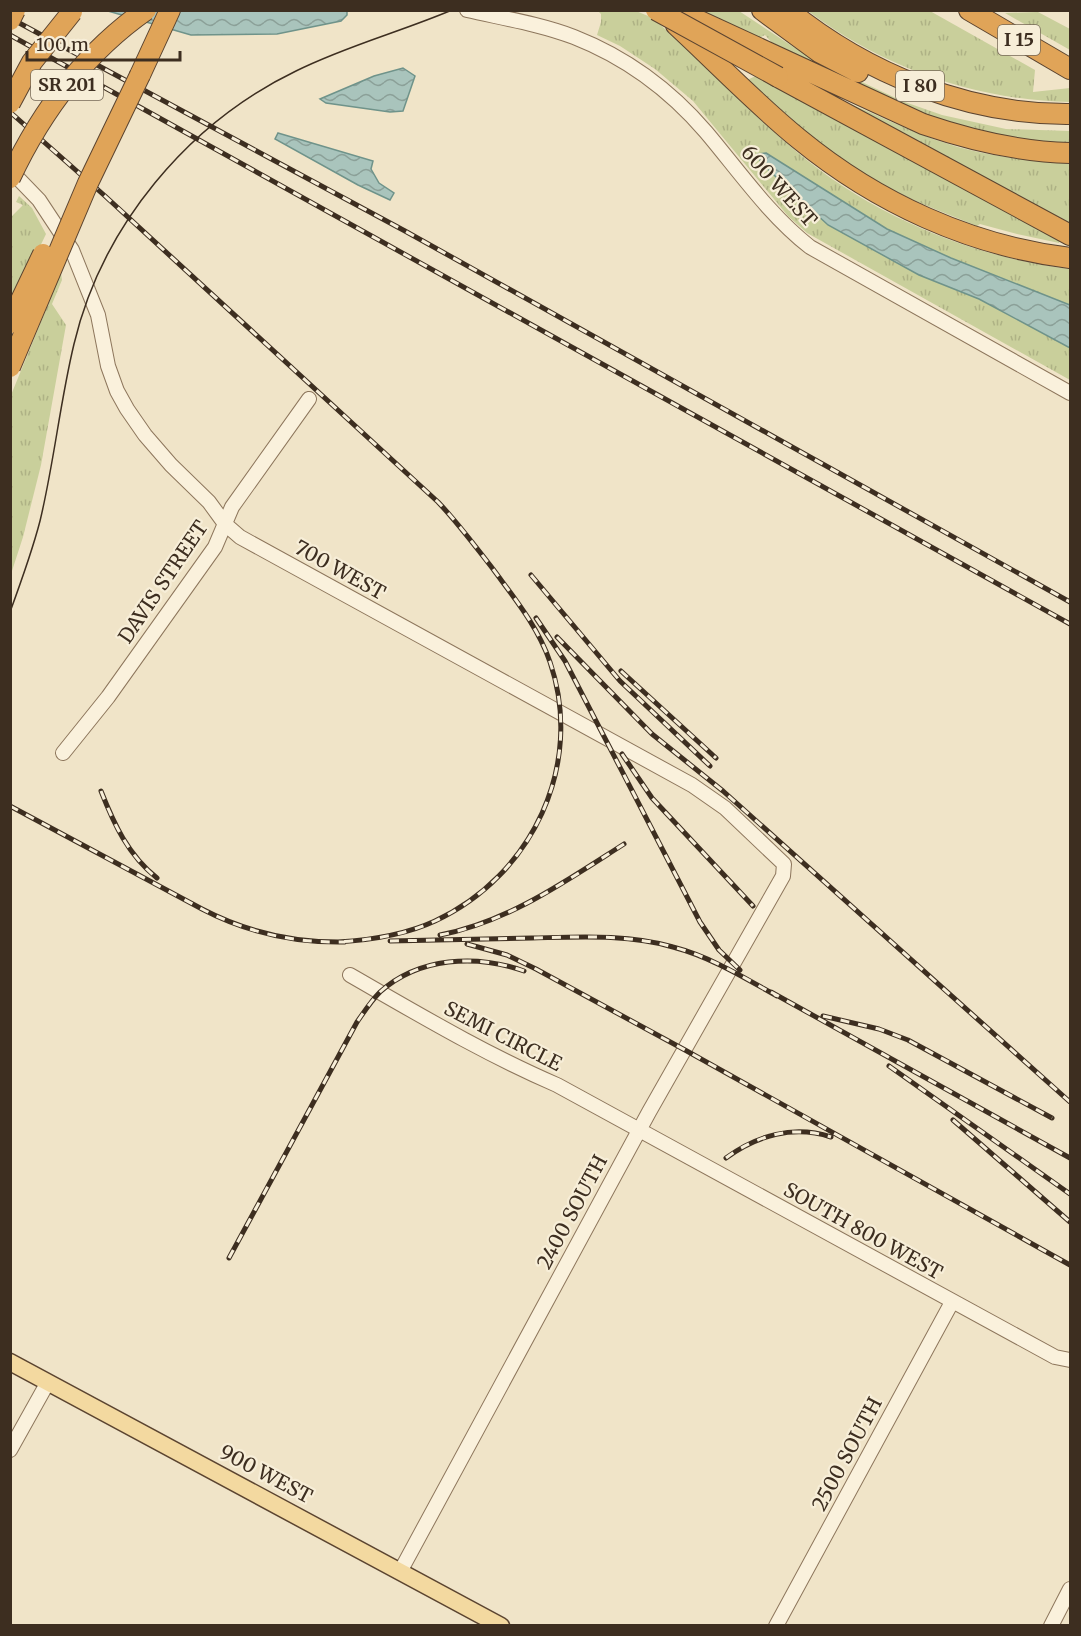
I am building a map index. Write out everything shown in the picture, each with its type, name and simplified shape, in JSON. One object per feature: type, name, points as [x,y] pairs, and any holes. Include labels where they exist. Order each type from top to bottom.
[{"type":"highway","points":[[10,20],[15,10]]},
{"type":"highway","name":"SR 201","points":[[10,178],[30,139],[69,83],[108,42],[146,10]]},
{"type":"highway","points":[[10,367],[88,183],[170,10]]},
{"type":"highway","points":[[656,10],[782,69],[942,130],[994,144],[1071,153]]},
{"type":"highway","points":[[661,10],[797,138],[873,192],[922,216],[973,236],[1026,251],[1071,258]]},
{"type":"highway","points":[[676,10],[1066,233]]},
{"type":"highway","points":[[762,10],[819,52],[862,74],[919,96],[965,100]]},
{"type":"highway","name":"I 80","points":[[788,10],[824,38],[871,65],[916,85],[965,100],[1028,111],[1071,114]]},
{"type":"highway","name":"I 15","points":[[969,10],[1070,69]]},
{"type":"highway","points":[[10,77],[26,53],[49,27],[72,11]]},
{"type":"highway","name":"SR 201","points":[[10,103],[32,62],[72,11]]},
{"type":"highway","points":[[10,323],[90,161],[140,75]]},
{"type":"main road","name":"900 WEST","points":[[10,1362],[401,1570],[501,1626]]},
{"type":"street","name":"600 WEST","points":[[467,10],[573,36],[610,53],[639,71],[657,83],[704,129],[776,217],[810,247],[1071,393]]},
{"type":"street","name":"700 WEST","points":[[10,170],[39,200],[72,250],[98,315],[108,366],[117,391],[127,409],[158,450],[209,502],[225,524],[240,537],[692,785],[725,808],[784,864],[783,876]]},
{"type":"street","name":"DAVIS STREET","points":[[63,753],[108,697],[215,547],[232,507],[309,399]]},
{"type":"street","name":"2400 SOUTH","points":[[401,1570],[639,1130],[783,876]]},
{"type":"street","name":"SEMI CIRCLE","points":[[350,975],[473,1046],[557,1085],[639,1130]]},
{"type":"street","name":"SOUTH 800 WEST","points":[[639,1130],[1055,1357],[1071,1360]]},
{"type":"street","name":"2500 SOUTH","points":[[776,1626],[952,1302]]},
{"type":"street","points":[[10,1450],[48,1382]]},
{"type":"street","points":[[1051,1626],[1071,1589]]},
{"type":"green space","points":[[598,11],[636,11],[653,18],[760,120],[797,152],[858,196],[925,230],[961,244],[997,255],[1070,269],[1070,380],[807,233],[788,216],[693,101],[655,69],[620,46],[597,35],[601,22],[601,14]]},
{"type":"green space","points":[[700,11],[739,11],[822,63],[902,101],[942,115],[1006,129],[1070,131],[1070,144],[995,136],[945,122],[870,90],[773,44],[765,35],[759,38]]},
{"type":"green space","points":[[808,11],[930,11],[1035,70],[1033,92],[1070,88],[1070,102],[1000,95],[932,77],[868,49]]},
{"type":"green space","points":[[1038,12],[1070,29],[1070,50],[1005,13]]},
{"type":"green space","points":[[758,75],[1060,240],[1059,243],[980,224],[977,226],[888,187],[839,157],[792,123],[792,119],[747,80]]},
{"type":"green space","points":[[838,99],[912,131],[977,152],[1070,163],[1070,227]]},
{"type":"green space","points":[[19,196],[32,208],[46,234],[11,307],[11,217],[23,205],[16,202]]},
{"type":"green space","points":[[61,273],[62,280],[52,304],[66,325],[41,465],[11,574],[11,395]]},
{"type":"water","points":[[347,10],[347,15],[341,21],[277,34],[191,35],[108,11]]},
{"type":"water","points":[[403,68],[415,76],[403,111],[390,112],[326,103],[320,99],[374,76]]},
{"type":"water","points":[[278,133],[373,161],[371,169],[379,183],[394,193],[390,200],[358,185],[275,139]]},
{"type":"water","points":[[766,153],[887,229],[951,258],[1070,305],[1070,348],[979,299],[919,275],[828,225],[761,163],[758,154]]},
{"type":"tram line","points":[[10,612],[40,521],[74,344],[87,301],[105,259],[128,219],[155,183],[186,149],[220,119],[257,93],[315,62],[452,10]]},
{"type":"railway","points":[[10,18],[405,231],[1070,602]]},
{"type":"railway","points":[[10,35],[1070,624]]},
{"type":"railway","points":[[10,112],[105,196],[438,502],[510,591],[545,649],[559,701],[560,740],[555,777],[542,813],[523,846],[499,876],[469,901],[435,921],[388,936],[338,942]]},
{"type":"railway","points":[[531,575],[620,681],[710,766]]},
{"type":"railway","points":[[536,618],[565,661],[700,922],[719,950],[740,970]]},
{"type":"railway","points":[[557,637],[652,734],[723,791],[1070,1102]]},
{"type":"railway","points":[[621,671],[716,758]]},
{"type":"railway","points":[[622,754],[652,798],[753,906]]},
{"type":"railway","points":[[101,791],[130,849],[157,878]]},
{"type":"railway","points":[[10,806],[219,917],[272,935],[308,941],[345,942]]},
{"type":"railway","points":[[440,935],[465,929],[536,899],[624,844]]},
{"type":"railway","points":[[390,941],[585,937],[639,940],[673,947],[700,956],[777,996]]},
{"type":"railway","points":[[467,944],[507,955],[536,969],[1070,1265]]},
{"type":"railway","points":[[229,1258],[357,1022],[380,992],[395,980],[412,972],[430,965],[449,962],[487,962],[524,971]]},
{"type":"railway","points":[[771,992],[1070,1158]]},
{"type":"railway","points":[[823,1016],[879,1029],[908,1040],[1052,1118]]},
{"type":"railway","points":[[889,1066],[1070,1194]]},
{"type":"railway","points":[[953,1120],[1070,1222]]},
{"type":"railway","points":[[726,1158],[750,1143],[776,1134],[803,1132],[831,1137]]}]
